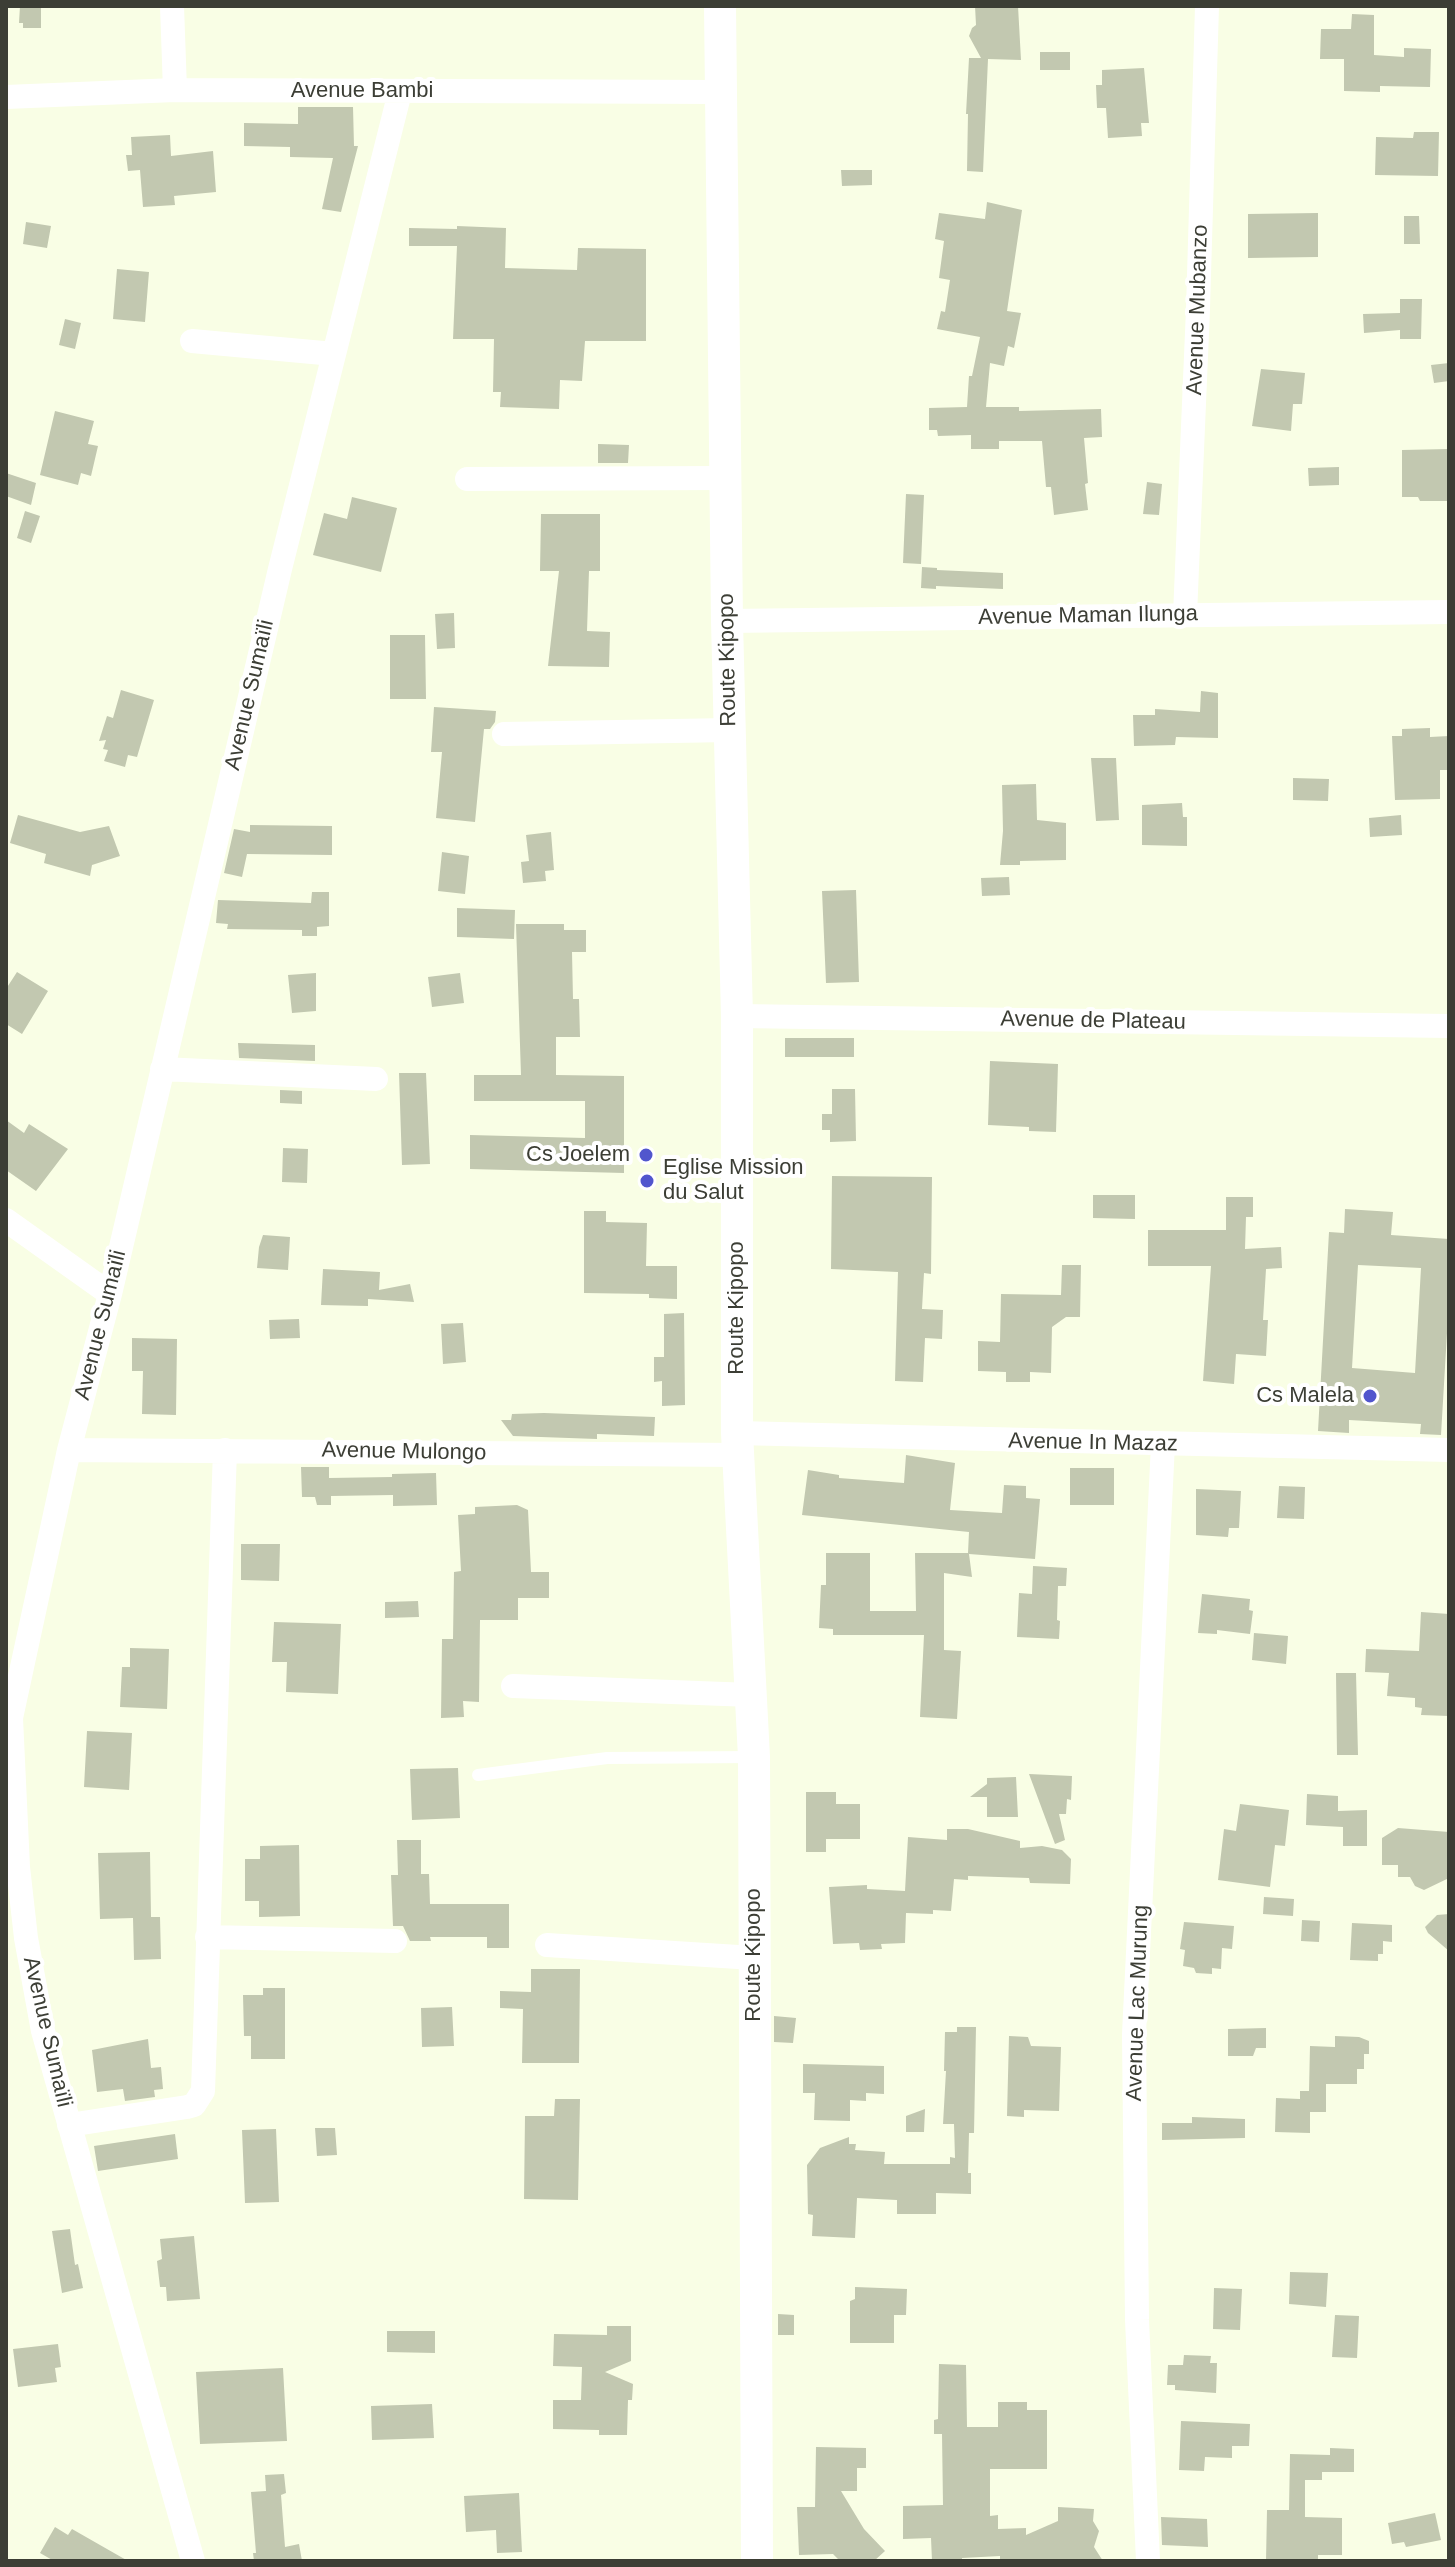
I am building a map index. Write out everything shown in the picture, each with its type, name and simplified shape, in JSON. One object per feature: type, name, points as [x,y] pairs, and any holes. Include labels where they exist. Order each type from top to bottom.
[{"type":"main road","name":"Route Kipopo","points":[[720,6],[727,621],[737,1016],[738,1444],[754,1757],[757,2561]]},
{"type":"street","points":[[172,6],[175,90]]},
{"type":"street","name":"Avenue Mubanzo","points":[[1185,615],[1207,6]]},
{"type":"street","name":"Avenue Bambi","points":[[6,97],[175,90],[719,92]]},
{"type":"street","name":"Avenue Sumaïli","points":[[193,2561],[43,2031],[14,1894],[8,1716],[69,1450],[110,1294],[334,354],[400,92]]},
{"type":"street","points":[[192,341],[334,354]]},
{"type":"street","points":[[467,479],[725,478]]},
{"type":"street","name":"Avenue Maman Ilunga","points":[[727,621],[1449,612]]},
{"type":"street","points":[[504,734],[730,730]]},
{"type":"street","name":"Avenue de Plateau","points":[[737,1016],[1449,1026]]},
{"type":"street","points":[[162,1069],[376,1079]]},
{"type":"street","points":[[6,1220],[110,1294]]},
{"type":"street","name":"Avenue In Mazaz","points":[[738,1444],[1163,1444],[1449,1450]]},
{"type":"street","name":"Avenue Mulongo","points":[[69,1450],[738,1444]]},
{"type":"street","name":"Avenue Lac Murung","points":[[1148,2561],[1137,2320],[1134,2034],[1163,1444]]},
{"type":"street","points":[[69,2125],[194,2105],[199,2101],[204,2084],[225,1450]]},
{"type":"street","points":[[513,1686],[751,1695]]},
{"type":"street","points":[[207,1937],[395,1941]]},
{"type":"street","points":[[547,1945],[754,1958]]},
{"type":"lane","points":[[478,1775],[607,1758],[754,1757]]},
{"type":"building","points":[[20,6],[41,6],[41,28],[23,28],[23,23],[19,23]]},
{"type":"building","points":[[975,6],[1018,6],[1021,60],[988,59],[983,172],[967,171],[969,58],[981,58],[969,36],[976,25]]},
{"type":"building","points":[[1352,14],[1374,15],[1374,55],[1404,57],[1404,48],[1431,49],[1430,87],[1380,86],[1380,92],[1344,91],[1344,59],[1320,59],[1321,29],[1351,29]]},
{"type":"building","points":[[1040,52],[1070,52],[1070,70],[1040,70]]},
{"type":"building","points":[[1144,68],[1149,123],[1141,123],[1142,136],[1108,138],[1106,108],[1097,108],[1096,85],[1102,85],[1102,70]]},
{"type":"building","points":[[298,107],[353,107],[354,146],[358,146],[341,212],[322,209],[333,158],[290,157],[290,147],[244,146],[244,123],[298,124]]},
{"type":"building","points":[[1414,132],[1439,132],[1438,176],[1375,175],[1376,137],[1413,138]]},
{"type":"building","points":[[170,135],[171,156],[213,151],[216,192],[174,196],[175,205],[143,207],[140,170],[128,171],[126,155],[132,155],[131,137]]},
{"type":"building","points":[[841,170],[872,170],[872,185],[842,186]]},
{"type":"building","points":[[987,202],[1022,210],[1007,311],[1021,313],[1014,348],[1008,346],[1004,366],[990,363],[986,407],[1019,407],[1019,411],[1101,409],[1102,437],[1084,438],[1088,510],[1054,515],[1051,487],[1046,487],[1042,441],[999,441],[999,449],[971,449],[971,435],[938,436],[937,430],[929,430],[929,408],[967,407],[969,376],[972,376],[980,337],[937,329],[941,311],[945,312],[950,280],[939,278],[944,241],[935,239],[939,213],[985,219]]},
{"type":"building","points":[[1318,213],[1318,257],[1248,258],[1248,214]]},
{"type":"building","points":[[1404,216],[1419,216],[1420,244],[1404,244]]},
{"type":"building","points":[[26,222],[51,226],[47,248],[23,244]]},
{"type":"building","points":[[457,226],[506,228],[505,268],[577,270],[578,248],[646,249],[646,341],[585,341],[582,381],[560,380],[559,409],[500,407],[501,392],[493,392],[494,339],[453,339],[457,246],[409,246],[409,228],[457,229]]},
{"type":"building","points":[[117,269],[149,272],[145,322],[113,319]]},
{"type":"building","points":[[1400,299],[1422,299],[1421,339],[1400,339],[1400,330],[1364,333],[1363,314],[1400,313]]},
{"type":"building","points":[[65,319],[81,323],[75,349],[59,345]]},
{"type":"building","points":[[1449,363],[1449,381],[1434,383],[1431,365]]},
{"type":"building","points":[[1261,369],[1305,373],[1302,404],[1293,404],[1291,431],[1252,426]]},
{"type":"building","points":[[55,411],[94,421],[88,444],[98,446],[91,476],[81,473],[78,485],[40,475]]},
{"type":"building","points":[[598,444],[629,445],[628,463],[598,463]]},
{"type":"building","points":[[1449,449],[1449,501],[1420,501],[1418,497],[1402,497],[1402,450]]},
{"type":"building","points":[[1339,467],[1339,485],[1309,486],[1308,468]]},
{"type":"building","points":[[6,473],[36,483],[31,505],[6,496]]},
{"type":"building","points":[[1147,482],[1162,484],[1159,515],[1143,514]]},
{"type":"building","points":[[906,494],[924,495],[921,564],[903,563]]},
{"type":"building","points":[[352,497],[397,508],[381,572],[313,555],[324,513],[347,519]]},
{"type":"building","points":[[25,511],[40,516],[31,543],[17,538]]},
{"type":"building","points":[[541,514],[600,514],[600,571],[589,571],[587,631],[610,632],[609,667],[548,666],[559,571],[540,571]]},
{"type":"building","points":[[922,567],[1003,573],[1003,589],[921,588]]},
{"type":"building","points":[[454,613],[455,648],[437,649],[435,614]]},
{"type":"building","points":[[390,635],[425,635],[426,699],[390,699]]},
{"type":"building","points":[[121,690],[154,700],[137,757],[128,755],[125,767],[104,761],[108,750],[103,749],[106,740],[99,741],[107,716],[113,718]]},
{"type":"building","points":[[1201,691],[1218,693],[1218,738],[1176,737],[1175,745],[1134,746],[1133,715],[1155,715],[1155,709],[1200,712]]},
{"type":"building","points":[[434,707],[496,711],[495,722],[490,729],[484,729],[475,822],[436,818],[442,752],[431,752]]},
{"type":"building","points":[[1430,728],[1430,737],[1449,736],[1449,770],[1440,770],[1440,799],[1395,800],[1392,736],[1402,736],[1402,729]]},
{"type":"building","points":[[1091,758],[1116,758],[1119,820],[1096,821]]},
{"type":"building","points":[[1293,778],[1329,779],[1328,801],[1293,800]]},
{"type":"building","points":[[1036,784],[1037,820],[1066,823],[1066,860],[1020,861],[1020,865],[1000,865],[1002,785]]},
{"type":"building","points":[[1182,803],[1183,817],[1187,817],[1187,846],[1142,845],[1142,805]]},
{"type":"building","points":[[18,815],[80,832],[109,826],[120,856],[92,865],[90,876],[44,863],[46,854],[10,843]]},
{"type":"building","points":[[1401,815],[1402,835],[1370,837],[1369,818]]},
{"type":"building","points":[[250,825],[332,826],[332,855],[247,854],[242,877],[224,873],[234,829],[250,832]]},
{"type":"building","points":[[551,832],[554,870],[545,871],[546,881],[523,883],[521,862],[529,861],[526,835]]},
{"type":"building","points":[[442,852],[469,856],[465,894],[438,891]]},
{"type":"building","points":[[1009,877],[1010,895],[982,896],[981,878]]},
{"type":"building","points":[[856,890],[859,982],[826,983],[822,891]]},
{"type":"building","points":[[312,892],[329,892],[329,926],[317,927],[317,936],[302,936],[302,930],[227,929],[228,924],[216,923],[218,900],[311,903]]},
{"type":"building","points":[[457,908],[515,910],[514,939],[457,937]]},
{"type":"building","points":[[516,924],[564,924],[564,930],[586,930],[586,952],[572,952],[573,999],[579,999],[580,1037],[556,1037],[556,1075],[624,1076],[624,1173],[470,1169],[470,1135],[585,1138],[585,1101],[474,1101],[474,1075],[521,1075]]},
{"type":"building","points":[[17,972],[48,991],[22,1034],[6,1024],[6,989]]},
{"type":"building","points":[[316,973],[316,1011],[292,1013],[288,975]]},
{"type":"building","points":[[460,973],[464,1003],[432,1007],[428,977]]},
{"type":"building","points":[[785,1038],[854,1038],[854,1057],[785,1057]]},
{"type":"building","points":[[238,1043],[315,1045],[315,1061],[239,1058]]},
{"type":"building","points":[[990,1061],[1058,1064],[1056,1132],[988,1125]]},
{"type":"building","points":[[399,1073],[426,1073],[430,1164],[402,1165]]},
{"type":"building","points":[[832,1089],[855,1089],[856,1141],[830,1142],[830,1130],[822,1130],[822,1114],[832,1114]]},
{"type":"building","points":[[280,1090],[302,1091],[302,1104],[280,1103]]},
{"type":"building","points":[[6,1120],[24,1133],[29,1124],[68,1149],[36,1191],[6,1170]]},
{"type":"building","points":[[283,1148],[308,1149],[307,1183],[282,1182]]},
{"type":"building","points":[[832,1176],[932,1177],[931,1274],[924,1273],[922,1309],[943,1310],[942,1339],[925,1338],[923,1382],[895,1381],[898,1272],[831,1269]]},
{"type":"building","points":[[1093,1195],[1135,1195],[1135,1219],[1093,1218]]},
{"type":"building","points":[[1226,1197],[1253,1197],[1253,1217],[1246,1217],[1245,1249],[1281,1247],[1282,1268],[1266,1269],[1263,1320],[1268,1320],[1266,1356],[1236,1354],[1234,1384],[1203,1381],[1211,1266],[1148,1266],[1148,1230],[1226,1230]]},
{"type":"building","points":[[1345,1209],[1393,1212],[1391,1235],[1449,1239],[1449,1299],[1441,1435],[1420,1434],[1421,1424],[1349,1420],[1349,1433],[1318,1431],[1329,1232],[1344,1233]],"holes":[[[1358,1265],[1421,1268],[1415,1373],[1352,1368]]]},
{"type":"building","points":[[584,1211],[606,1211],[606,1222],[647,1223],[646,1266],[677,1266],[677,1299],[649,1298],[649,1294],[584,1293]]},
{"type":"building","points":[[263,1235],[290,1237],[288,1270],[257,1268]]},
{"type":"building","points":[[1062,1265],[1081,1265],[1080,1317],[1066,1317],[1052,1327],[1051,1373],[1030,1372],[1030,1382],[1006,1382],[1006,1372],[978,1371],[978,1341],[1000,1342],[1001,1294],[1061,1295]]},
{"type":"building","points":[[323,1269],[380,1272],[379,1290],[410,1284],[414,1302],[368,1299],[368,1306],[321,1305]]},
{"type":"building","points":[[684,1313],[685,1405],[662,1406],[662,1381],[654,1382],[654,1357],[664,1357],[664,1314]]},
{"type":"building","points":[[299,1319],[300,1338],[270,1339],[269,1320]]},
{"type":"building","points":[[463,1323],[466,1362],[443,1364],[441,1324]]},
{"type":"building","points":[[132,1338],[177,1339],[176,1415],[142,1414],[143,1371],[132,1371]]},
{"type":"building","points":[[512,1414],[655,1417],[654,1436],[597,1434],[597,1439],[513,1436],[501,1420],[511,1420]]},
{"type":"building","points":[[906,1455],[955,1463],[950,1510],[1002,1513],[1004,1485],[1026,1486],[1026,1498],[1040,1499],[1035,1559],[969,1554],[972,1577],[944,1573],[944,1650],[961,1651],[957,1719],[920,1717],[924,1635],[833,1635],[833,1629],[819,1628],[821,1585],[826,1585],[826,1553],[870,1553],[870,1611],[916,1611],[915,1553],[968,1553],[969,1532],[802,1515],[808,1470],[839,1475],[839,1478],[904,1483]]},
{"type":"building","points":[[301,1467],[329,1467],[329,1478],[436,1473],[437,1505],[393,1506],[393,1495],[331,1496],[331,1505],[317,1505],[315,1497],[302,1497]]},
{"type":"building","points":[[1070,1468],[1114,1468],[1114,1505],[1070,1505]]},
{"type":"building","points":[[1279,1486],[1305,1487],[1304,1519],[1277,1518]]},
{"type":"building","points":[[1196,1489],[1241,1491],[1239,1528],[1229,1528],[1228,1537],[1196,1535]]},
{"type":"building","points":[[517,1505],[528,1510],[531,1572],[549,1572],[549,1598],[518,1598],[518,1620],[480,1620],[479,1702],[463,1701],[464,1717],[441,1718],[442,1639],[453,1639],[454,1572],[461,1571],[458,1515],[475,1514],[475,1507]]},
{"type":"building","points":[[241,1544],[280,1544],[279,1581],[241,1580]]},
{"type":"building","points":[[1033,1566],[1067,1568],[1066,1586],[1058,1586],[1059,1639],[1017,1637],[1019,1593],[1032,1594]]},
{"type":"building","points":[[1202,1594],[1250,1599],[1249,1610],[1253,1611],[1250,1634],[1217,1630],[1217,1634],[1198,1633]]},
{"type":"building","points":[[418,1601],[419,1617],[385,1618],[385,1602]]},
{"type":"building","points":[[1421,1612],[1449,1614],[1449,1716],[1421,1715],[1422,1708],[1415,1707],[1415,1698],[1387,1696],[1389,1673],[1365,1672],[1366,1649],[1419,1651]]},
{"type":"building","points":[[274,1622],[341,1624],[338,1694],[286,1692],[287,1662],[272,1662]]},
{"type":"building","points":[[1254,1633],[1288,1636],[1286,1664],[1252,1660]]},
{"type":"building","points":[[130,1648],[169,1649],[167,1709],[120,1707],[122,1667],[130,1667]]},
{"type":"building","points":[[1336,1673],[1356,1673],[1358,1755],[1337,1755]]},
{"type":"building","points":[[87,1731],[132,1733],[129,1790],[84,1787]]},
{"type":"building","points":[[458,1768],[460,1818],[412,1820],[410,1769]]},
{"type":"building","points":[[1029,1774],[1072,1776],[1071,1800],[1067,1799],[1066,1814],[1059,1814],[1065,1840],[1055,1844]]},
{"type":"building","points":[[1016,1777],[1018,1817],[987,1817],[987,1797],[970,1797],[987,1784],[987,1778]]},
{"type":"building","points":[[806,1792],[836,1792],[836,1804],[860,1804],[860,1839],[826,1839],[826,1852],[806,1852]]},
{"type":"building","points":[[1307,1794],[1338,1796],[1338,1811],[1367,1810],[1367,1846],[1343,1846],[1343,1827],[1306,1825]]},
{"type":"building","points":[[1240,1804],[1289,1810],[1285,1846],[1275,1845],[1270,1887],[1218,1880],[1224,1829],[1236,1831]]},
{"type":"building","points":[[1398,1828],[1449,1832],[1449,1878],[1424,1890],[1415,1886],[1410,1877],[1398,1877],[1398,1865],[1382,1865],[1382,1838]]},
{"type":"building","points":[[947,1829],[968,1829],[1020,1841],[1020,1848],[1042,1846],[1062,1850],[1071,1859],[1070,1884],[1030,1883],[1029,1878],[968,1876],[968,1880],[954,1879],[951,1911],[906,1913],[905,1943],[881,1944],[882,1949],[860,1950],[859,1943],[833,1944],[829,1887],[867,1885],[867,1889],[905,1891],[908,1837],[947,1840]]},
{"type":"building","points":[[397,1840],[421,1840],[421,1874],[429,1874],[430,1904],[509,1904],[509,1948],[487,1948],[487,1937],[430,1937],[431,1941],[410,1941],[403,1926],[393,1926],[391,1875],[398,1875]]},
{"type":"building","points":[[299,1845],[300,1916],[259,1917],[259,1901],[245,1901],[245,1859],[260,1859],[260,1846]]},
{"type":"building","points":[[150,1852],[151,1917],[160,1917],[161,1959],[134,1960],[133,1918],[100,1919],[98,1853]]},
{"type":"building","points":[[1264,1897],[1294,1899],[1293,1916],[1263,1914]]},
{"type":"building","points":[[1449,1914],[1449,1951],[1425,1927],[1437,1915]]},
{"type":"building","points":[[1302,1920],[1320,1921],[1319,1942],[1301,1941]]},
{"type":"building","points":[[1184,1922],[1234,1926],[1232,1949],[1222,1948],[1221,1969],[1212,1968],[1212,1974],[1196,1973],[1194,1968],[1183,1966],[1185,1950],[1180,1949]]},
{"type":"building","points":[[1352,1923],[1392,1925],[1392,1942],[1383,1941],[1383,1954],[1378,1954],[1378,1961],[1350,1960]]},
{"type":"building","points":[[531,1969],[580,1969],[579,2063],[522,2063],[523,2009],[500,2008],[500,1991],[531,1992]]},
{"type":"building","points":[[263,1988],[285,1988],[285,2059],[251,2059],[251,2036],[244,2036],[243,1995],[263,1995]]},
{"type":"building","points":[[452,2007],[454,2046],[422,2047],[421,2008]]},
{"type":"building","points":[[774,2016],[796,2018],[793,2043],[774,2042]]},
{"type":"building","points":[[957,2027],[976,2027],[974,2133],[969,2133],[971,2194],[936,2193],[936,2214],[897,2214],[897,2200],[857,2198],[855,2238],[812,2236],[813,2215],[808,2214],[807,2165],[820,2148],[849,2137],[849,2144],[856,2144],[855,2150],[885,2152],[884,2164],[950,2164],[950,2157],[955,2158],[954,2124],[943,2124],[945,2032],[957,2032]]},
{"type":"building","points":[[1266,2028],[1266,2048],[1256,2048],[1253,2056],[1228,2056],[1228,2029]]},
{"type":"building","points":[[1009,2036],[1028,2037],[1031,2046],[1061,2047],[1059,2111],[1024,2110],[1024,2117],[1007,2116]]},
{"type":"building","points":[[1335,2036],[1359,2037],[1369,2041],[1369,2054],[1364,2054],[1364,2069],[1357,2069],[1357,2084],[1326,2084],[1326,2112],[1310,2112],[1310,2133],[1275,2132],[1276,2098],[1300,2099],[1300,2091],[1309,2091],[1310,2046],[1335,2047]]},
{"type":"building","points":[[148,2039],[151,2068],[161,2067],[163,2089],[154,2090],[155,2097],[125,2101],[123,2089],[97,2092],[92,2050]]},
{"type":"building","points":[[803,2064],[884,2066],[884,2094],[866,2093],[866,2101],[850,2100],[850,2121],[814,2120],[815,2093],[803,2093]]},
{"type":"building","points":[[555,2099],[580,2099],[578,2200],[524,2199],[525,2116],[554,2116]]},
{"type":"building","points":[[925,2109],[924,2132],[906,2132],[906,2116]]},
{"type":"building","points":[[1192,2117],[1245,2119],[1245,2138],[1162,2140],[1162,2123],[1192,2123]]},
{"type":"building","points":[[315,2128],[335,2128],[337,2155],[317,2156]]},
{"type":"building","points":[[276,2129],[279,2202],[245,2203],[242,2130]]},
{"type":"building","points":[[175,2134],[178,2159],[98,2171],[94,2146]]},
{"type":"building","points":[[70,2229],[75,2265],[78,2264],[83,2288],[62,2293],[52,2231]]},
{"type":"building","points":[[194,2236],[200,2299],[167,2301],[166,2287],[160,2287],[157,2261],[162,2259],[160,2239]]},
{"type":"building","points":[[1290,2272],[1328,2273],[1326,2307],[1289,2304]]},
{"type":"building","points":[[855,2287],[907,2289],[906,2315],[894,2315],[894,2343],[850,2343],[850,2301],[855,2299]]},
{"type":"building","points":[[1214,2288],[1242,2289],[1240,2330],[1213,2329]]},
{"type":"building","points":[[778,2314],[794,2315],[794,2335],[778,2335]]},
{"type":"building","points":[[1335,2315],[1359,2316],[1357,2358],[1332,2357]]},
{"type":"building","points":[[607,2326],[631,2326],[631,2361],[605,2372],[633,2384],[632,2400],[628,2400],[627,2435],[599,2435],[599,2430],[553,2429],[553,2400],[581,2400],[582,2367],[553,2366],[554,2334],[607,2335]]},
{"type":"building","points":[[387,2331],[435,2331],[435,2353],[387,2352]]},
{"type":"building","points":[[58,2344],[61,2367],[55,2368],[57,2382],[18,2387],[13,2349]]},
{"type":"building","points":[[1184,2355],[1211,2356],[1210,2363],[1217,2363],[1216,2393],[1175,2390],[1175,2385],[1167,2385],[1168,2365],[1183,2365]]},
{"type":"building","points":[[939,2364],[966,2365],[967,2427],[998,2427],[998,2402],[1027,2402],[1027,2410],[1047,2410],[1047,2469],[990,2469],[990,2516],[998,2515],[998,2529],[1026,2528],[1026,2535],[1058,2521],[1058,2507],[1094,2509],[1093,2521],[1099,2531],[1094,2547],[1103,2561],[1000,2561],[1000,2556],[932,2561],[931,2538],[903,2539],[903,2506],[943,2505],[942,2434],[934,2434],[934,2420],[938,2419]]},
{"type":"building","points":[[283,2368],[287,2441],[200,2444],[196,2372]]},
{"type":"building","points":[[432,2404],[434,2438],[372,2440],[371,2406]]},
{"type":"building","points":[[1181,2421],[1250,2424],[1249,2446],[1232,2446],[1232,2458],[1205,2457],[1204,2471],[1179,2470]]},
{"type":"building","points":[[816,2447],[866,2448],[866,2468],[857,2468],[857,2491],[841,2491],[864,2529],[885,2551],[874,2561],[840,2561],[833,2554],[799,2555],[797,2507],[815,2507]]},
{"type":"building","points":[[1330,2448],[1354,2449],[1354,2472],[1322,2472],[1322,2480],[1305,2480],[1305,2517],[1342,2518],[1342,2555],[1318,2555],[1318,2561],[1266,2561],[1267,2510],[1289,2510],[1290,2454],[1330,2455]]},
{"type":"building","points":[[284,2474],[286,2493],[281,2495],[285,2547],[299,2544],[302,2561],[254,2561],[251,2492],[266,2491],[265,2475]]},
{"type":"building","points":[[519,2493],[522,2552],[497,2553],[496,2530],[466,2532],[464,2496]]},
{"type":"building","points":[[1435,2513],[1441,2540],[1406,2547],[1404,2542],[1392,2544],[1388,2523]]},
{"type":"building","points":[[1161,2517],[1207,2519],[1208,2547],[1162,2545]]},
{"type":"building","points":[[55,2527],[68,2535],[72,2529],[128,2561],[54,2561],[40,2553]]},
{"type":"place","name":"Cs Joelem","points":[[646,1155]]},
{"type":"place","name":"Eglise Mission du Salut","points":[[647,1181]]},
{"type":"place","name":"Cs Malela","points":[[1370,1396]]}]
